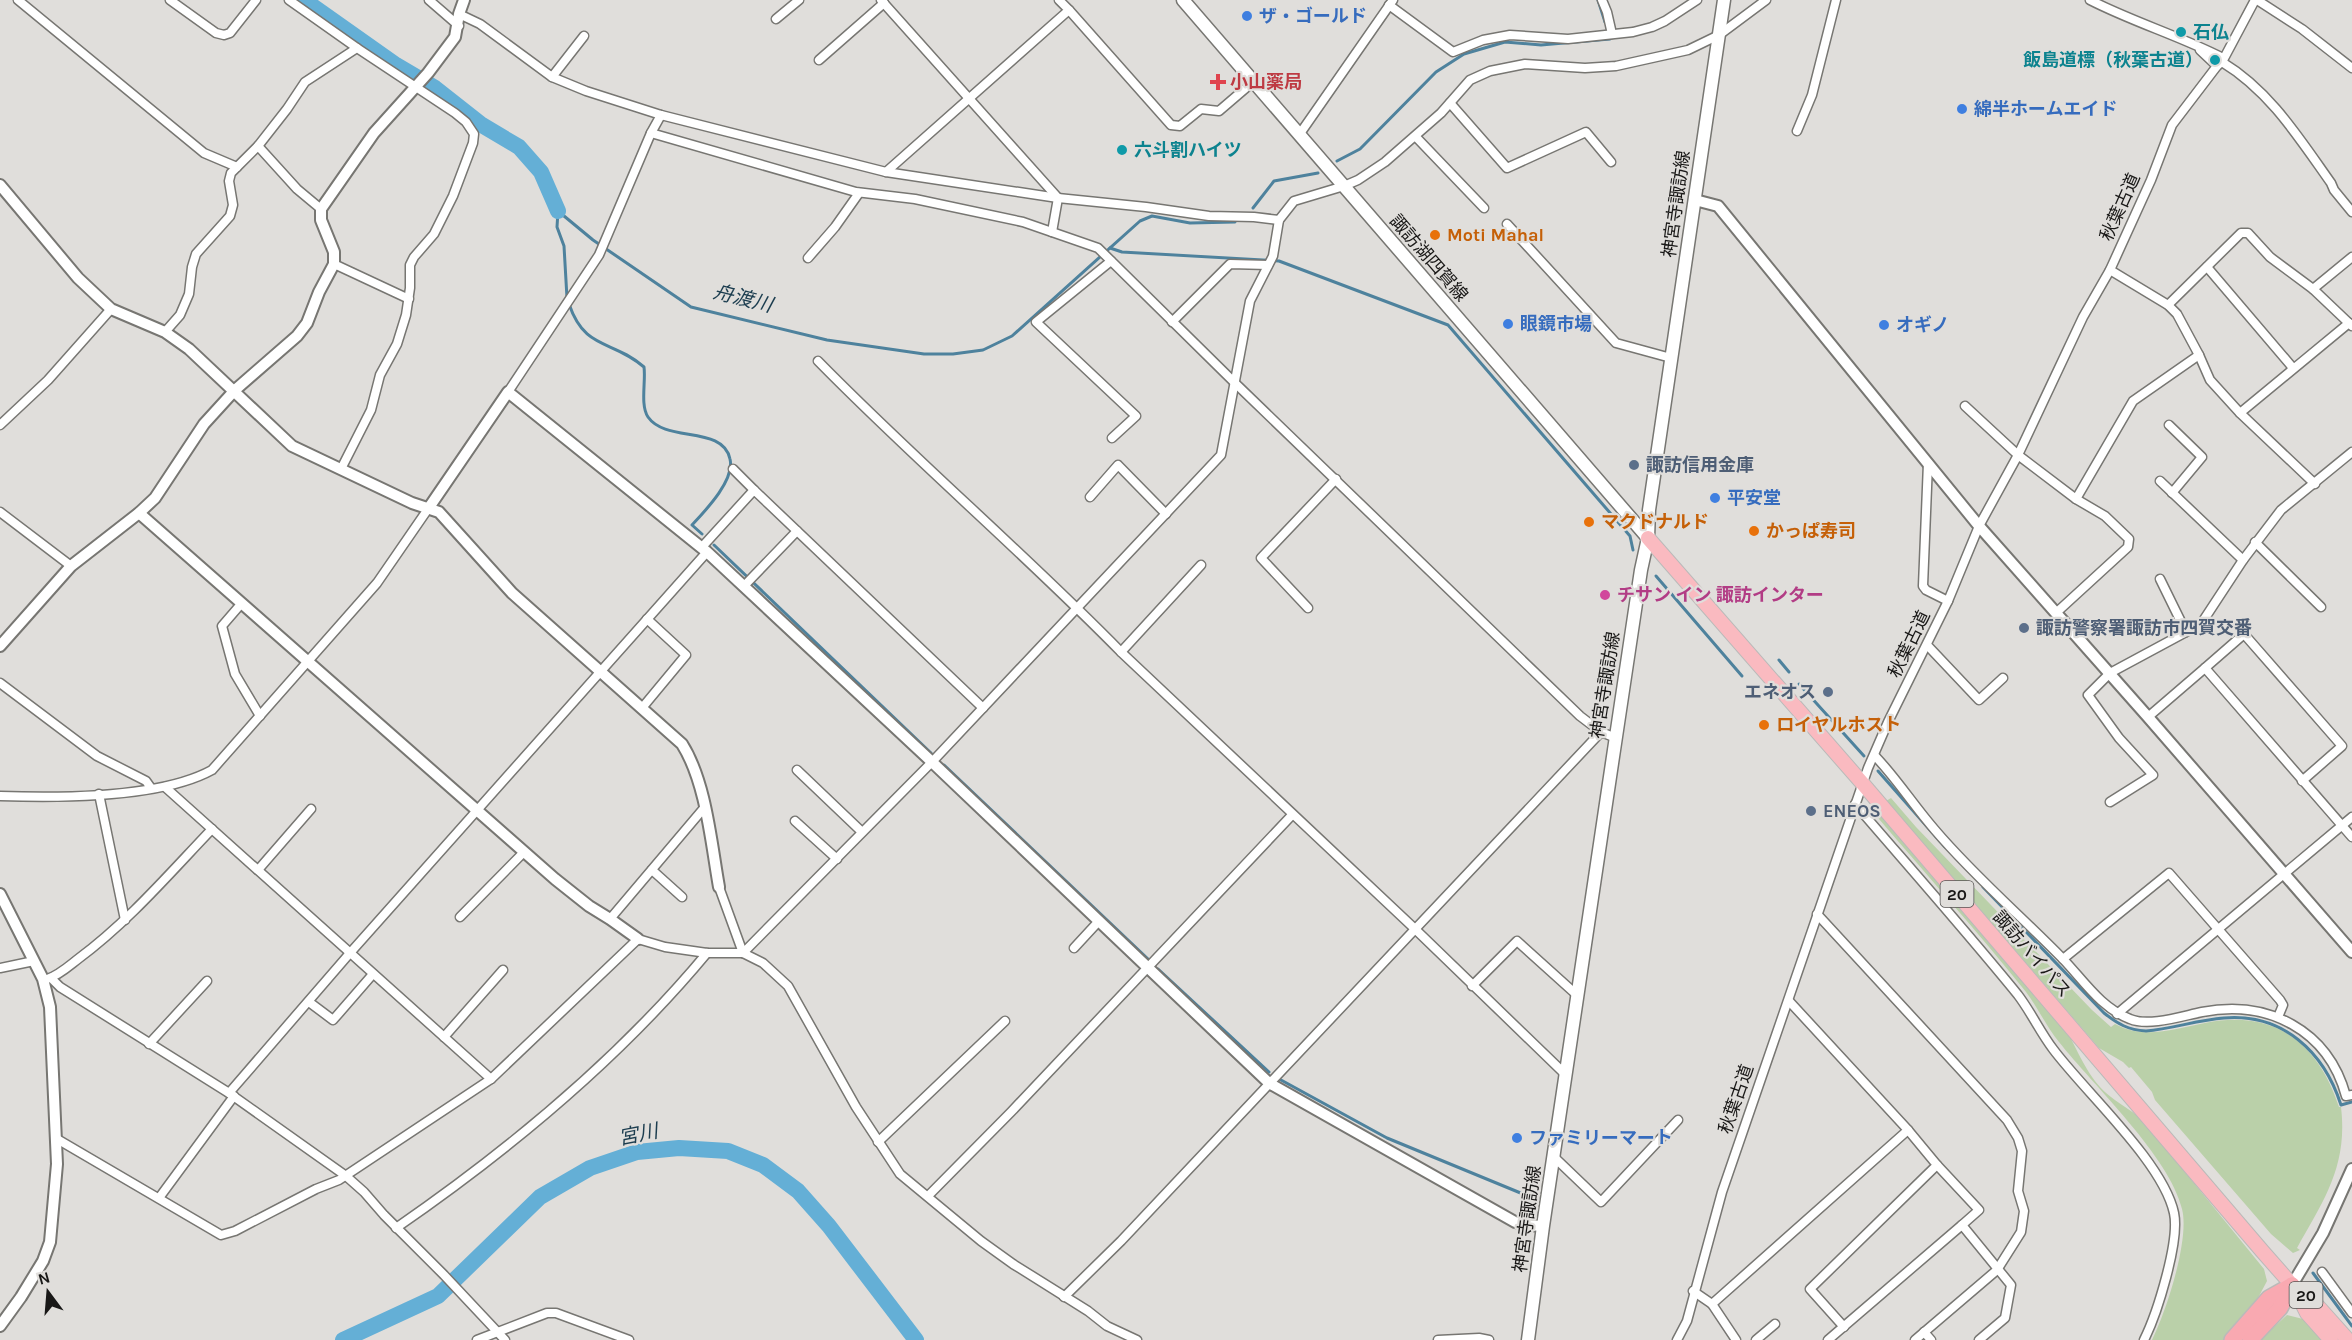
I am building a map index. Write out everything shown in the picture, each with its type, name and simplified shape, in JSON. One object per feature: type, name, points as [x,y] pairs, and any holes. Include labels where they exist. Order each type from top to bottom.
[{"type":"highway","name":"諏訪バイパス","points":[[1648,538],[1863,784],[2263,1252],[2292,1285],[2314,1302],[2348,1340]]},
{"type":"highway","name":"諏訪バイパス","points":[[2292,1285],[2307,1313],[2331,1340]]},
{"type":"highway","points":[[2232,1340],[2269,1298],[2292,1285]]},
{"type":"highway","points":[[2250,1340],[2280,1308],[2292,1285]]},
{"type":"main road","name":"諏訪湖四賀線","points":[[1183,0],[1648,538]]},
{"type":"main road","name":"神宮寺諏訪線","points":[[1528,1340],[1641,570],[1648,538],[1649,510],[1724,0]]},
{"type":"street","points":[[18,0],[204,153],[237,167]]},
{"type":"street","points":[[170,0],[216,33],[224,35],[230,33],[256,0]]},
{"type":"street","points":[[289,0],[455,113],[466,122],[474,134],[473,143],[439,224],[414,257],[411,266],[409,299],[397,344],[380,375],[371,410],[340,469]]},
{"type":"street","points":[[429,0],[459,20],[480,24],[552,77],[661,115],[886,172],[1058,198],[1209,216],[1279,220]]},
{"type":"street","points":[[0,646],[71,566],[140,513],[155,498],[204,424],[235,390],[297,336],[307,323],[334,264],[334,252],[321,220],[321,209],[374,133],[428,73],[455,37],[464,0]]},
{"type":"street","points":[[776,19],[798,0]]},
{"type":"street","points":[[1059,0],[1171,125],[1180,126],[1201,109],[1219,111],[1254,81]]},
{"type":"street","points":[[1602,0],[1612,34]]},
{"type":"street","points":[[1299,135],[1391,3],[1453,52],[1483,40],[1510,35],[1568,39],[1652,27],[1697,0]]},
{"type":"street","points":[[743,953],[932,762],[1221,455],[1250,301],[1270,261],[1279,220],[1294,201],[1358,180],[1416,137],[1470,80],[1490,71],[1525,64],[1585,68],[1616,66],[1688,50],[1719,35],[1766,0]]},
{"type":"street","points":[[1797,132],[1812,95],[1836,0]]},
{"type":"street","points":[[2090,0],[2197,47],[2242,74],[2274,105],[2352,212]]},
{"type":"street","points":[[2256,0],[2302,29],[2352,68]]},
{"type":"street","name":"秋葉古道","points":[[1677,1340],[1686,1321],[1722,1192],[1817,914],[1863,784],[1888,722],[1948,601],[1979,526],[2018,456],[2083,317],[2110,270],[2151,180],[2172,125],[2221,62],[2256,0]]},
{"type":"street","points":[[819,60],[882,2],[1058,198]]},
{"type":"street","points":[[886,172],[1069,10]]},
{"type":"street","points":[[552,77],[584,36]]},
{"type":"street","points":[[165,332],[180,315],[189,294],[196,254],[230,216],[234,205],[229,181],[231,173],[258,146],[305,82],[357,48]]},
{"type":"street","points":[[1450,103],[1507,168],[1586,132],[1611,162]]},
{"type":"street","points":[[0,796],[99,794],[165,788],[196,779],[212,770],[377,583],[428,509],[600,252],[651,133],[661,115]]},
{"type":"street","points":[[651,133],[859,193],[915,199],[1023,222],[1099,249],[1580,716],[1601,732],[1616,738]]},
{"type":"street","points":[[1416,137],[1484,208]]},
{"type":"street","points":[[258,146],[297,189],[321,209]]},
{"type":"street","points":[[0,184],[78,278],[111,309],[165,332],[189,349],[235,390],[268,426],[292,446],[439,512],[512,593],[682,744],[692,760],[719,887],[743,953]]},
{"type":"street","points":[[808,258],[835,227],[859,193]]},
{"type":"street","points":[[1052,232],[1058,198]]},
{"type":"street","points":[[1695,200],[1718,206],[1979,526],[2057,612],[2352,952]]},
{"type":"street","points":[[1507,224],[1616,343],[1671,358]]},
{"type":"street","points":[[2168,305],[2241,233],[2248,233],[2271,257],[2313,289],[2351,324],[2293,368],[2240,413]]},
{"type":"street","points":[[2313,289],[2352,257]]},
{"type":"street","points":[[1110,259],[1036,322],[1136,416],[1112,438]]},
{"type":"street","points":[[1172,322],[1230,264],[1270,261]]},
{"type":"street","points":[[334,264],[409,299]]},
{"type":"street","points":[[2207,267],[2293,368]]},
{"type":"street","points":[[2110,270],[2168,305],[2177,314],[2210,380],[2240,413],[2315,484]]},
{"type":"street","points":[[0,425],[48,380],[111,309]]},
{"type":"street","points":[[2076,499],[2133,401],[2199,355]]},
{"type":"street","points":[[818,361],[876,420],[1077,608],[1566,1075]]},
{"type":"street","points":[[508,392],[704,549],[932,762],[1269,1083],[1515,1222],[1543,1226]]},
{"type":"street","points":[[1965,406],[2018,456],[2076,499],[2105,516],[2129,539],[2128,547],[2057,612]]},
{"type":"street","points":[[2169,425],[2202,457],[2172,493]]},
{"type":"street","points":[[2110,801],[2153,775],[2120,738],[2088,695],[2110,674],[2201,624],[2255,542],[2281,510],[2352,452]]},
{"type":"street","points":[[1928,463],[1923,586],[1926,590],[1948,601]]},
{"type":"street","points":[[1090,497],[1119,465],[1166,514]]},
{"type":"street","points":[[733,469],[983,708]]},
{"type":"street","points":[[1308,608],[1261,558],[1336,479]]},
{"type":"street","points":[[2160,481],[2243,560]]},
{"type":"street","points":[[159,1198],[232,1095],[350,953],[647,619],[754,490]]},
{"type":"street","points":[[0,512],[71,566]]},
{"type":"street","points":[[140,513],[476,811],[589,906],[638,939],[665,947],[707,953],[743,953],[763,963],[788,986],[840,1081],[900,1174],[981,1241],[1088,1311],[1107,1326],[1137,1340]]},
{"type":"street","points":[[744,586],[797,531]]},
{"type":"street","points":[[2255,542],[2321,607]]},
{"type":"street","points":[[1121,652],[1201,565]]},
{"type":"street","points":[[2160,579],[2186,632]]},
{"type":"street","points":[[241,604],[222,626],[235,674],[260,716]]},
{"type":"street","points":[[642,708],[686,655],[647,619]]},
{"type":"street","points":[[2148,717],[2244,634],[2342,746],[2302,781]]},
{"type":"street","points":[[1927,645],[1979,700],[2003,678]]},
{"type":"street","points":[[2205,668],[2352,837]]},
{"type":"street","points":[[0,683],[97,756],[146,781],[151,788]]},
{"type":"street","points":[[1064,1297],[1121,1241],[1601,732]]},
{"type":"street","points":[[1875,756],[1935,830],[2117,1014],[2133,1021],[2163,1020],[2228,1009],[2253,1010],[2278,1017],[2306,1033],[2322,1048],[2342,1080],[2346,1096],[2352,1095]]},
{"type":"street","points":[[797,770],[862,832]]},
{"type":"street","points":[[165,788],[491,1079]]},
{"type":"street","points":[[99,794],[125,920]]},
{"type":"street","points":[[1856,804],[2019,998],[2053,1048],[2133,1144],[2165,1189],[2174,1213],[2174,1235],[2151,1325],[2144,1340]]},
{"type":"street","points":[[610,919],[704,808]]},
{"type":"street","points":[[258,870],[311,809]]},
{"type":"street","points":[[928,1196],[1292,815]]},
{"type":"street","points":[[2117,1014],[2352,817]]},
{"type":"street","points":[[795,821],[837,859]]},
{"type":"street","points":[[47,979],[87,952],[125,920],[212,829]]},
{"type":"street","points":[[460,917],[524,852]]},
{"type":"street","points":[[652,870],[682,897]]},
{"type":"street","points":[[2063,959],[2169,873],[2280,1000],[2283,1005],[2278,1017]]},
{"type":"street","points":[[0,894],[34,961],[47,979],[232,1095],[346,1176],[463,1294],[505,1340]]},
{"type":"street","points":[[1817,914],[2007,1120],[2018,1138],[2022,1152],[2018,1191],[2024,1211],[2021,1232],[1996,1269],[1915,1340]]},
{"type":"street","points":[[1074,948],[1098,922]]},
{"type":"street","points":[[57,1139],[221,1234],[234,1231],[346,1176],[491,1079],[638,939]]},
{"type":"street","points":[[1472,986],[1517,941],[1578,996]]},
{"type":"street","points":[[396,1228],[459,1185],[566,1097],[681,984],[707,953]]},
{"type":"street","points":[[0,968],[34,961]]},
{"type":"street","points":[[444,1037],[503,970]]},
{"type":"street","points":[[309,1002],[333,1020],[373,974]]},
{"type":"street","points":[[0,1326],[43,1261],[50,1242],[57,1139],[47,979]]},
{"type":"street","points":[[149,1044],[207,981]]},
{"type":"street","points":[[1789,1001],[1979,1210],[1828,1340]]},
{"type":"street","points":[[878,1142],[1005,1021]]},
{"type":"street","points":[[1554,1157],[1601,1202],[1678,1120]]},
{"type":"street","points":[[1712,1304],[1908,1130]]},
{"type":"street","points":[[1844,1327],[1810,1289],[1937,1166]]},
{"type":"street","points":[[2292,1285],[2323,1233],[2352,1169]]},
{"type":"street","points":[[1962,1225],[2011,1285],[2005,1318],[1979,1340]]},
{"type":"street","points":[[2322,1272],[2352,1313]]},
{"type":"street","points":[[1693,1291],[1712,1304],[1736,1340]]},
{"type":"street","points":[[477,1340],[547,1313],[556,1313],[629,1340]]},
{"type":"street","points":[[1756,1340],[1775,1324]]},
{"type":"street","points":[[1924,1332],[1931,1340]]},
{"type":"street","points":[[1438,1340],[1479,1338],[1489,1340]]},
{"type":"green space","points":[[1891,798],[1916,827],[2111,1027],[2115,1024],[2137,1031],[2159,1032],[2230,1020],[2252,1021],[2272,1026],[2290,1035],[2306,1048],[2319,1064],[2341,1107],[2342,1128],[2341,1147],[2332,1182],[2297,1248],[2300,1250],[2293,1253],[2271,1234],[2155,1100],[2152,1092],[2131,1067],[2129,1068],[2099,1048],[1886,801]]},
{"type":"green space","points":[[1876,810],[2070,1037],[2098,1084],[2145,1123],[2264,1269],[2267,1281],[2258,1298],[2224,1340],[2152,1340],[2170,1294],[2183,1238],[2182,1209],[2175,1189],[2147,1145],[2129,1122],[2059,1042],[2026,992],[1873,812]]},
{"type":"green space","points":[[2287,1315],[2303,1319],[2322,1340],[2260,1340]]},
{"type":"waterway","name":"舟渡川","points":[[304,0],[396,65],[435,88],[482,125],[519,147],[541,172],[558,211]]},
{"type":"waterway","points":[[1598,0],[1605,22]]},
{"type":"waterway","points":[[1337,161],[1360,149],[1436,72],[1464,54],[1505,42],[1541,45],[1610,39]]},
{"type":"waterway","name":"舟渡川","points":[[1253,208],[1274,181],[1318,173]]},
{"type":"waterway","name":"舟渡川","points":[[558,211],[593,240],[691,307],[827,340],[924,354],[953,354],[983,350],[1012,336],[1140,221],[1152,216],[1190,223],[1235,222]]},
{"type":"waterway","points":[[558,211],[557,227],[564,246],[567,298]]},
{"type":"waterway","points":[[1110,248],[1122,252],[1279,261],[1448,325],[1630,536],[1633,550]]},
{"type":"waterway","points":[[569,304],[583,330],[591,337],[632,358],[644,367],[644,406],[648,417],[656,425],[667,430],[706,438],[725,448],[730,459],[728,476],[718,494],[692,525],[702,534]]},
{"type":"waterway","points":[[714,545],[931,753]]},
{"type":"waterway","points":[[1656,576],[1742,676]]},
{"type":"waterway","points":[[1779,660],[1789,672]]},
{"type":"waterway","points":[[1799,684],[1864,756]]},
{"type":"waterway","points":[[944,765],[1148,959]]},
{"type":"waterway","points":[[1878,771],[1945,847]]},
{"type":"waterway","points":[[1983,887],[2104,1013],[2119,1023],[2128,1028],[2146,1031],[2224,1018],[2245,1018],[2265,1022],[2282,1029],[2312,1053],[2324,1068],[2341,1105],[2352,1102]]},
{"type":"waterway","points":[[1158,969],[1269,1072]]},
{"type":"waterway","points":[[1281,1080],[1387,1138],[1523,1194]]},
{"type":"waterway","name":"宮川","points":[[343,1340],[438,1296],[540,1197],[590,1168],[637,1152],[679,1148],[728,1151],[763,1165],[798,1191],[829,1226],[916,1340]]},
{"type":"waterway","points":[[2313,1273],[2352,1326]]},
{"type":"place","name":"ザ・ゴールド","points":[[1247,16]]},
{"type":"place","name":"石仏","points":[[2181,32]]},
{"type":"place","name":"飯島道標（秋葉古道）","points":[[2215,60]]},
{"type":"place","name":"小山薬局","points":[[1218,82]]},
{"type":"place","name":"綿半ホームエイド","points":[[1962,109]]},
{"type":"place","name":"六斗割ハイツ","points":[[1122,150]]},
{"type":"place","name":"Moti Mahal","points":[[1435,235]]},
{"type":"place","name":"眼鏡市場","points":[[1508,324]]},
{"type":"place","name":"オギノ","points":[[1884,325]]},
{"type":"place","name":"諏訪信用金庫","points":[[1634,465]]},
{"type":"place","name":"平安堂","points":[[1715,498]]},
{"type":"place","name":"マクドナルド","points":[[1589,522]]},
{"type":"place","name":"かっぱ寿司","points":[[1754,531]]},
{"type":"place","name":"チサン イン 諏訪インター","points":[[1605,595]]},
{"type":"place","name":"諏訪警察署諏訪市四賀交番","points":[[2024,628]]},
{"type":"place","name":"エネオス","points":[[1828,692]]},
{"type":"place","name":"ロイヤルホスト","points":[[1764,725]]},
{"type":"place","name":"ENEOS","points":[[1811,811]]},
{"type":"place","name":"ファミリーマート","points":[[1517,1138]]}]
